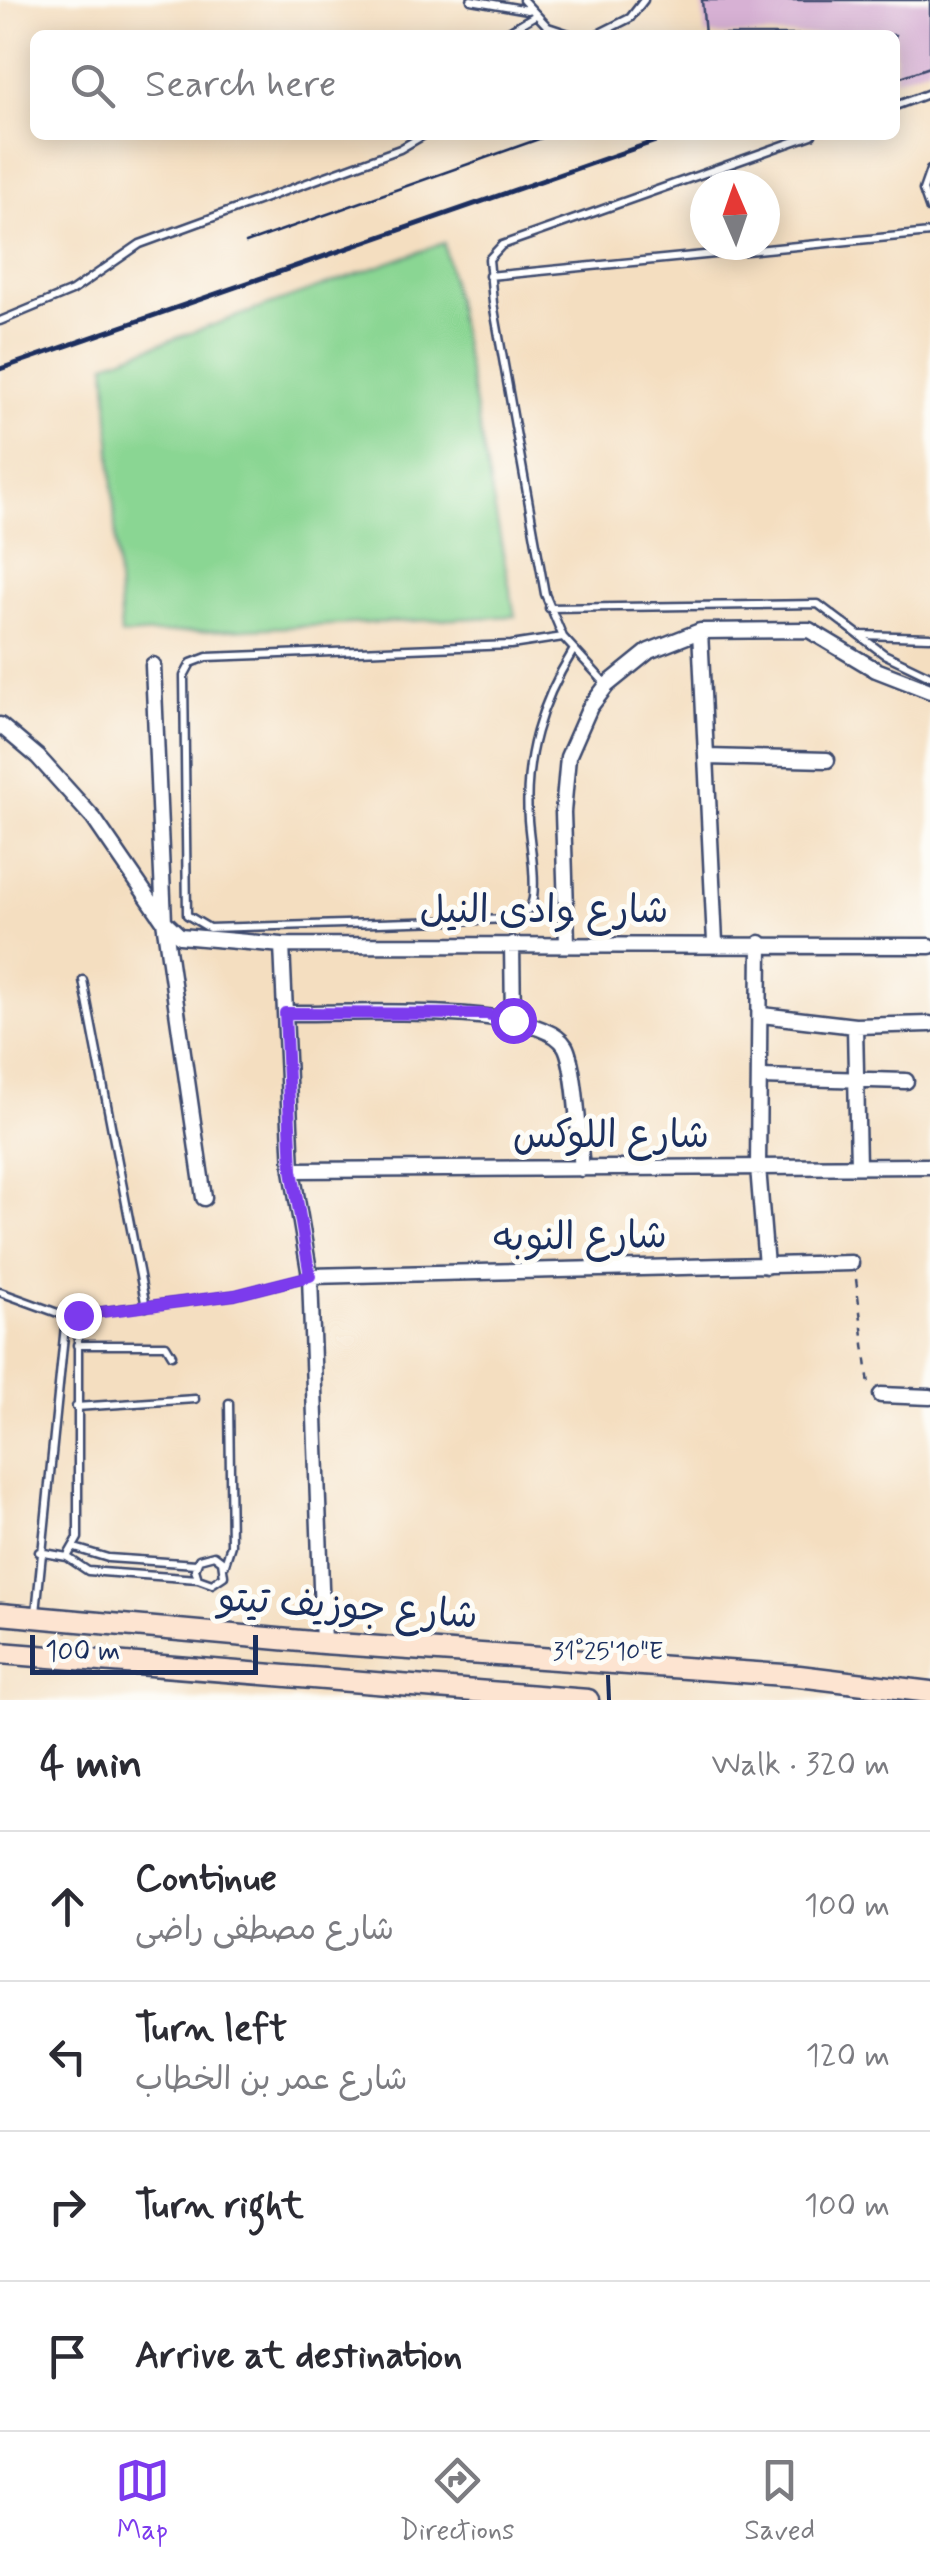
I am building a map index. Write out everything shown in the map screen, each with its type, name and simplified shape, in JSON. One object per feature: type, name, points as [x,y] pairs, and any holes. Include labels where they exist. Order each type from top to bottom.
[{"type":"main road","name":"شارع جوزيف تيتو","points":[[0,1614],[323,1643],[799,1676],[930,1692]]},
{"type":"main road","name":"شارع جوزيف تيتو","points":[[0,1654],[588,1700]]},
{"type":"street","points":[[567,943],[563,784],[577,731],[607,685],[650,651],[700,631],[809,630],[876,670],[930,691]]},
{"type":"street","points":[[700,631],[715,942]]},
{"type":"street","points":[[152,665],[164,921],[204,1198]]},
{"type":"street","points":[[0,724],[38,757],[94,820],[164,921]]},
{"type":"street","points":[[707,757],[827,760]]},
{"type":"street","name":"شارع وادى النيل","points":[[164,921],[180,936],[282,945],[715,942],[930,946]]},
{"type":"street","points":[[760,943],[758,1167],[766,1266]]},
{"type":"street","points":[[512,944],[513,1020]]},
{"type":"street","points":[[282,945],[292,1170],[310,1276],[323,1643]]},
{"type":"street","points":[[285,1013],[486,1014],[513,1020],[559,1039],[566,1049],[582,1169]]},
{"type":"street","points":[[762,1014],[854,1026],[930,1024]]},
{"type":"street","points":[[854,1026],[858,1166]]},
{"type":"street","points":[[760,1077],[906,1081]]},
{"type":"street","name":"شارع اللوكس","points":[[292,1170],[930,1166]]},
{"type":"street","name":"شارع النوبه","points":[[310,1276],[851,1263]]},
{"type":"street","points":[[881,1395],[930,1396]]},
{"type":"lane","points":[[471,0],[531,13]]},
{"type":"lane","points":[[523,0],[531,13],[557,30]]},
{"type":"lane","points":[[606,30],[630,18],[644,0]]},
{"type":"lane","points":[[509,30],[531,13]]},
{"type":"lane","points":[[900,104],[930,93]]},
{"type":"lane","points":[[0,321],[72,290],[140,244],[415,140]]},
{"type":"lane","points":[[607,685],[573,651],[550,608],[490,259],[502,246],[798,140]]},
{"type":"lane","points":[[930,170],[923,190],[930,210]]},
{"type":"lane","points":[[490,276],[930,233]]},
{"type":"lane","points":[[550,608],[811,603],[830,609],[858,635],[930,676]]},
{"type":"lane","points":[[858,635],[930,637]]},
{"type":"lane","points":[[563,637],[511,646],[207,657],[192,663],[184,676],[187,916],[209,928],[513,920],[524,914],[533,898],[527,806],[531,752],[546,699],[573,651]]},
{"type":"lane","points":[[83,980],[146,1307]]},
{"type":"lane","points":[[0,1292],[66,1316],[255,1292],[310,1276]]},
{"type":"lane","points":[[67,1558],[76,1548],[78,1315]]},
{"type":"lane","points":[[36,1618],[66,1316]]},
{"type":"lane","points":[[77,1346],[166,1345],[172,1355]]},
{"type":"lane","points":[[76,1406],[195,1399]]},
{"type":"lane","points":[[40,1552],[67,1558],[101,1573],[217,1583],[224,1576],[232,1545],[228,1403]]},
{"type":"lane","points":[[76,1548],[108,1558],[196,1564],[214,1555],[224,1566]]},
{"type":"lane","points":[[196,1564],[198,1579]]},
{"type":"path","points":[[851,1263],[868,1383],[881,1395]]},
{"type":"green space","points":[[444,243],[515,616],[121,635],[106,363]]},
{"type":"building","points":[[702,0],[930,0],[930,67],[900,77],[900,30],[705,30]]},
{"type":"tram line","points":[[246,243],[536,140]]},
{"type":"railway","points":[[0,369],[659,140]]},
{"type":"route","points":[[78,1315],[235,1295],[310,1276],[292,1170],[285,1013],[486,1014],[513,1020]]}]
